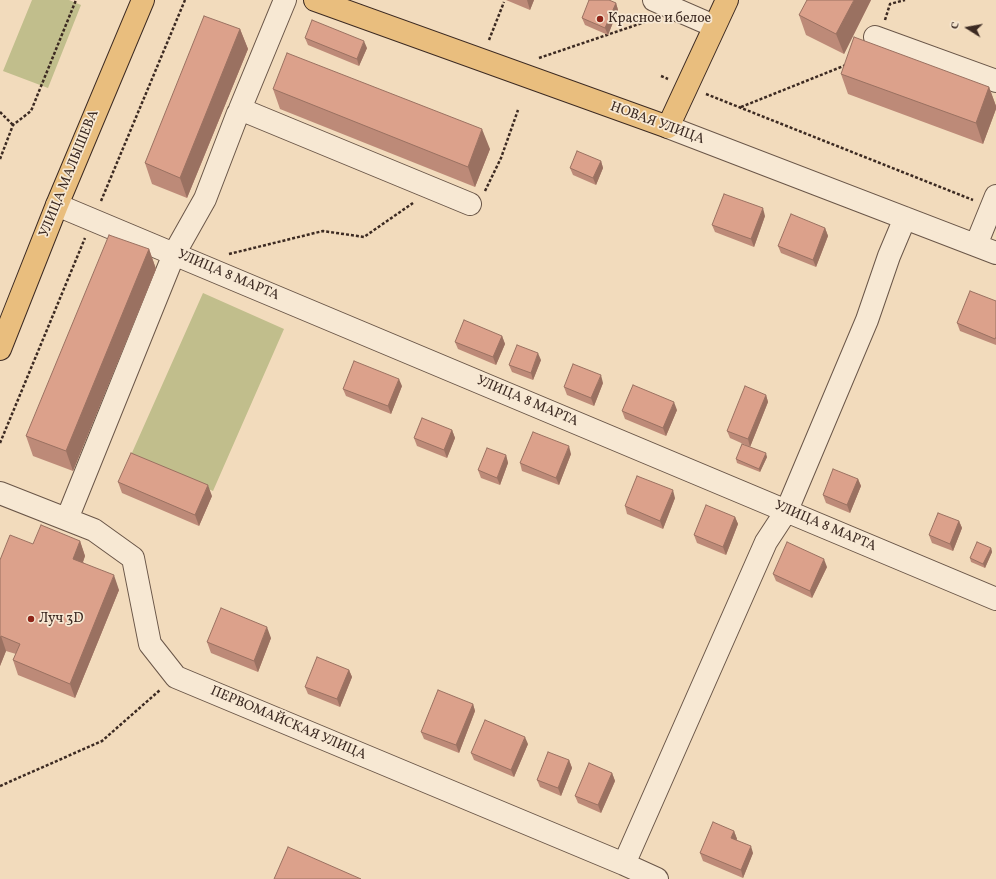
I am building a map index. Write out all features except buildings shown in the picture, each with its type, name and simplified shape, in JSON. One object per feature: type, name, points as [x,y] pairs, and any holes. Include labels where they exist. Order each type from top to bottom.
[{"type":"main road","name":"УЛИЦА МАЛЫШЕВА","points":[[0,349],[57,205],[143,0]]},
{"type":"main road","name":"НОВАЯ УЛИЦА","points":[[315,0],[668,127]]},
{"type":"main road","points":[[668,127],[727,0]]},
{"type":"street","points":[[285,0],[240,109],[470,204]]},
{"type":"street","points":[[652,10],[714,26]]},
{"type":"street","points":[[877,37],[996,81]]},
{"type":"street","points":[[67,519],[174,254],[205,199],[238,113]]},
{"type":"street","name":"НОВАЯ УЛИЦА","points":[[668,127],[986,249]]},
{"type":"street","points":[[986,249],[994,202]]},
{"type":"street","name":"УЛИЦА 8 МАРТА","points":[[57,205],[996,598]]},
{"type":"street","points":[[624,864],[766,542],[787,510],[867,320],[889,256],[905,218]]},
{"type":"street","name":"ПЕРВОМАЙСКАЯ УЛИЦА","points":[[0,493],[94,530],[133,558],[150,644],[176,677],[657,879]]},
{"type":"path","points":[[0,159],[13,125],[30,111],[76,0]]},
{"type":"path","points":[[877,37],[890,4],[905,0]]},
{"type":"path","points":[[488,42],[504,2]]},
{"type":"path","points":[[537,58],[652,10]]},
{"type":"path","points":[[740,108],[845,66],[850,62]]},
{"type":"path","points":[[661,76],[740,108],[994,202]]},
{"type":"path","points":[[470,204],[482,197],[501,158],[518,110]]},
{"type":"path","points":[[0,112],[13,125]]},
{"type":"path","points":[[225,255],[323,231],[364,236],[417,200]]},
{"type":"path","points":[[0,786],[102,741],[140,706],[176,677]]},
{"type":"shaded area","points":[[32,0],[69,0],[81,5],[48,88],[3,71]]},
{"type":"shaded area","points":[[203,293],[284,329],[213,491],[131,455]]},
{"type":"place","name":"Красное и белое","points":[[600,19]]},
{"type":"place","name":"Луч 3D","points":[[31,619]]}]
